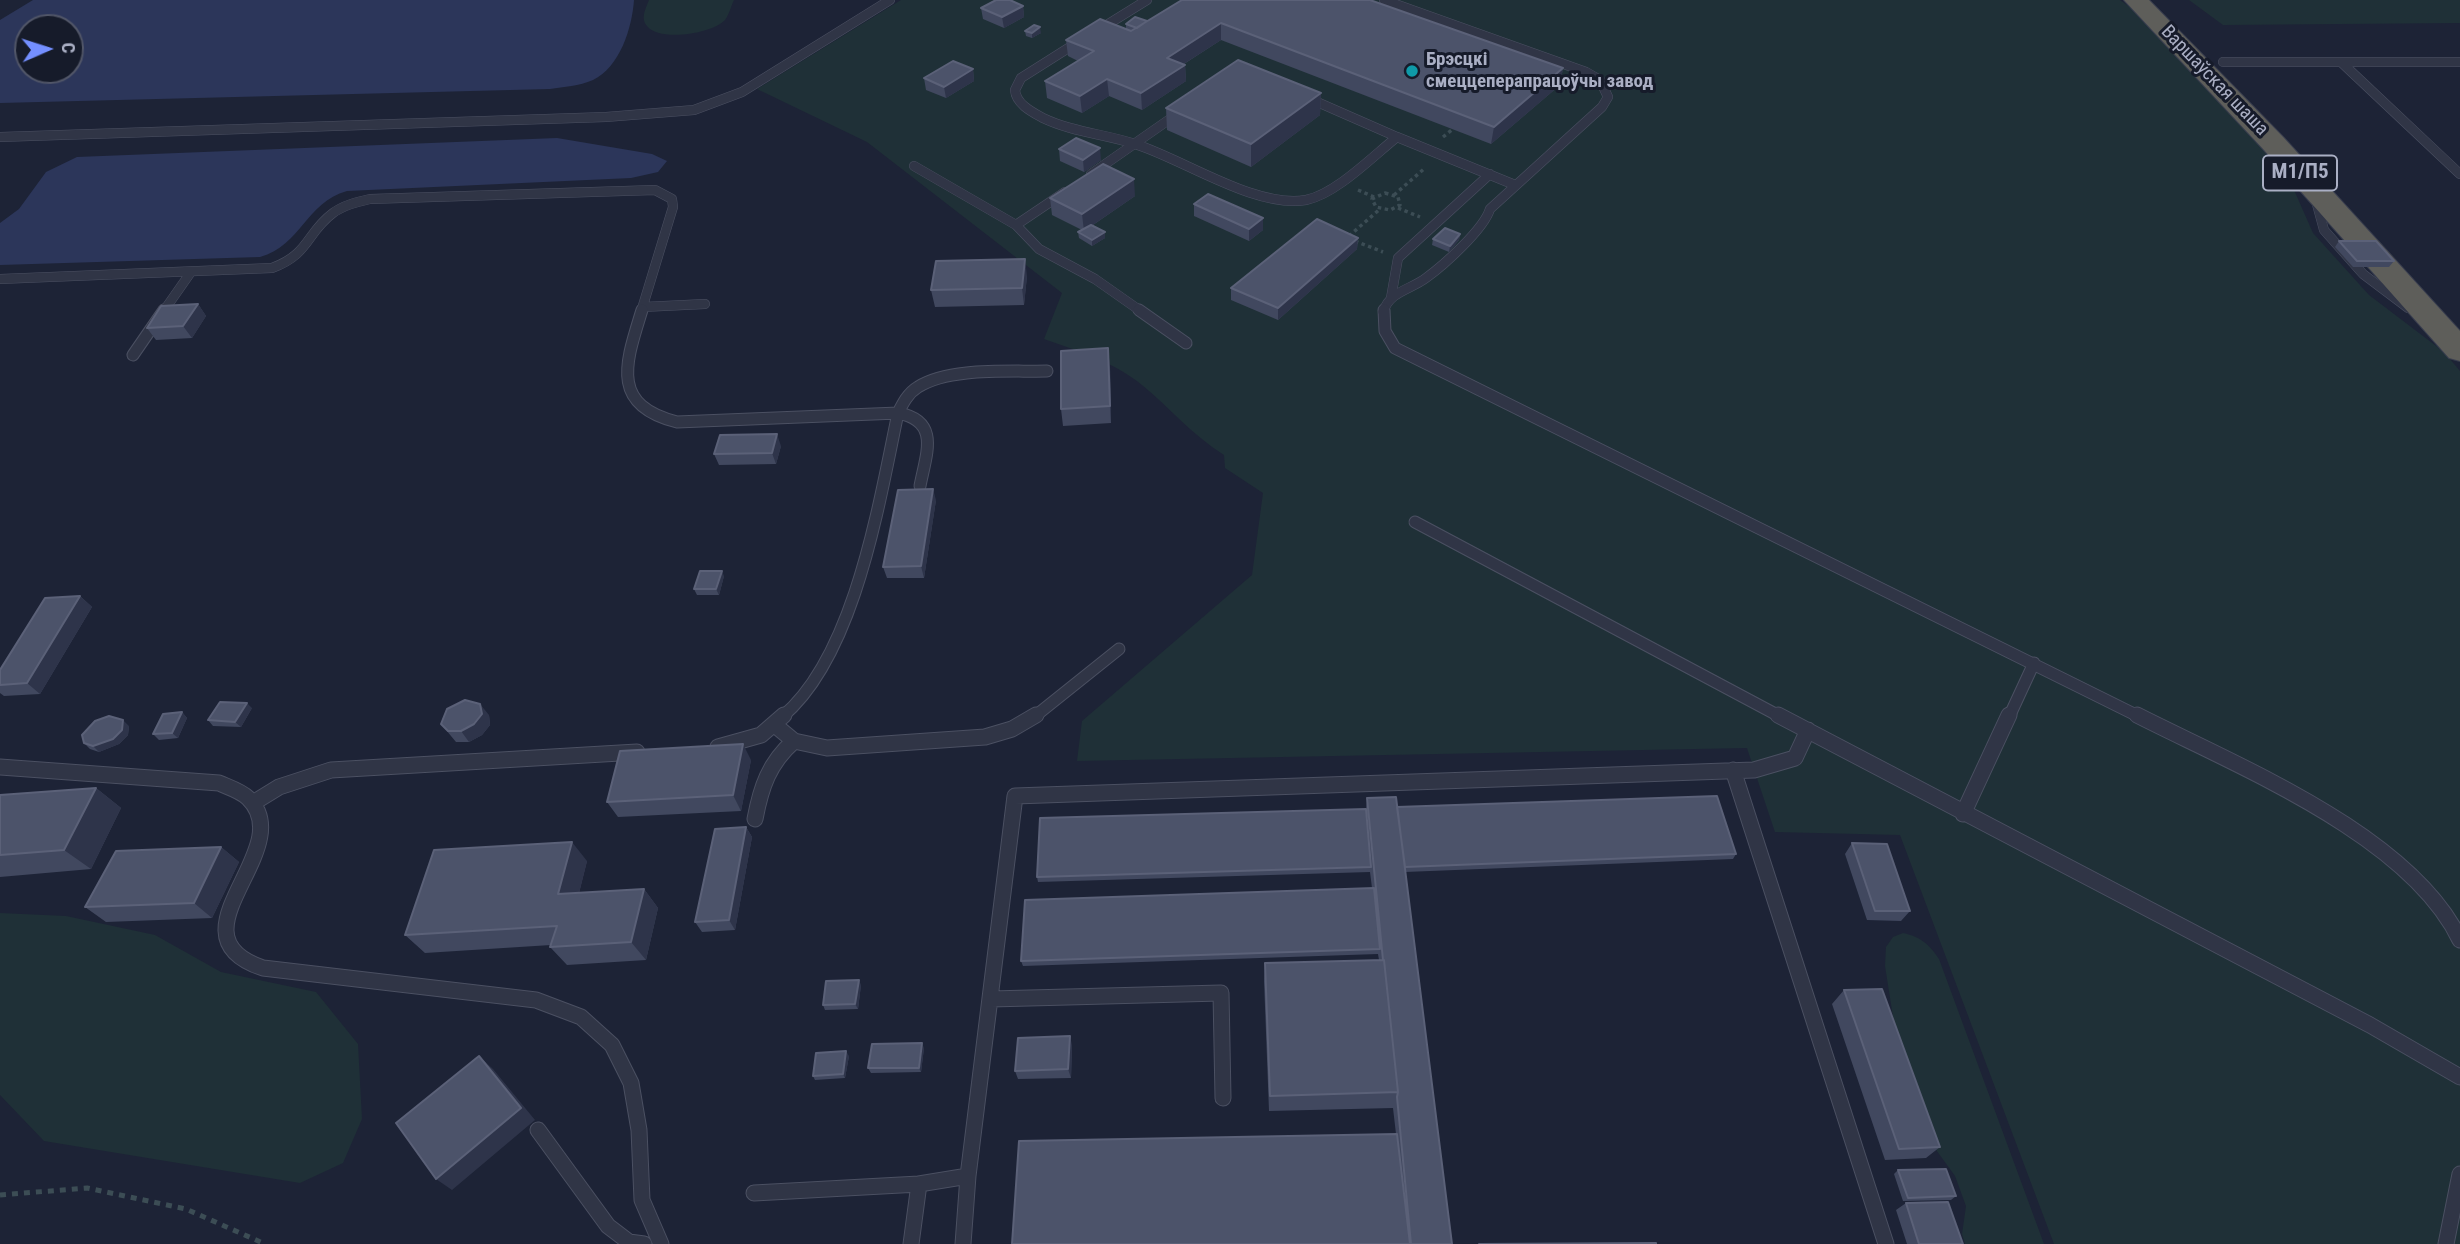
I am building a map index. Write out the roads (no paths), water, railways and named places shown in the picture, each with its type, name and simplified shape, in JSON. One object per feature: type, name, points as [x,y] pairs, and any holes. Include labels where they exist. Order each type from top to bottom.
[{"type":"highway","name":"Варшаўская шаша","points":[[2136,0],[2313,187],[2455,345]]},
{"type":"highway","name":"Варшаўская шаша","points":[[2160,0],[2330,171],[2460,311]]},
{"type":"lane","points":[[0,137],[578,118],[694,110],[742,92],[890,0]]},
{"type":"lane","points":[[1147,0],[1030,71],[1015,86],[1014,94],[1026,107],[1078,131],[1136,144],[1261,195],[1292,201],[1319,196],[1397,137]]},
{"type":"lane","points":[[1384,0],[1586,72],[1605,86],[1608,97],[1602,107],[1490,209],[1487,220],[1426,279],[1391,298]]},
{"type":"lane","points":[[2341,61],[2460,174]]},
{"type":"lane","points":[[2223,62],[2460,62]]},
{"type":"lane","points":[[1299,94],[1515,185]]},
{"type":"lane","points":[[1082,181],[1187,107]]},
{"type":"lane","points":[[915,166],[1016,225],[1039,248],[1095,279],[1186,343]]},
{"type":"lane","points":[[1490,174],[1398,258],[1391,298],[1385,307],[1383,327],[1395,348],[2034,663],[2311,804],[2377,846],[2420,883],[2451,921],[2460,940]]},
{"type":"lane","points":[[1016,225],[1071,188]]},
{"type":"lane","points":[[0,279],[264,269],[286,264],[305,251],[332,214],[345,206],[370,199],[655,190],[672,199],[673,207],[626,370],[627,386],[633,399],[658,418],[700,423],[898,413],[917,416],[927,428],[920,486]]},
{"type":"lane","points":[[133,355],[191,272]]},
{"type":"lane","points":[[643,307],[705,304]]},
{"type":"lane","points":[[698,748],[754,739],[776,726],[795,708],[809,687],[844,624],[853,601],[898,413],[905,399],[917,387],[932,380],[1047,372]]},
{"type":"lane","points":[[1415,522],[1963,814],[2370,1026],[2460,1077]]},
{"type":"lane","points":[[776,726],[794,741],[827,748],[985,737],[1012,729],[1034,717],[1119,649]]},
{"type":"lane","points":[[1963,814],[2034,663]]},
{"type":"lane","points":[[963,1244],[968,1176],[1015,796],[1754,769],[1795,758],[1808,730]]},
{"type":"lane","points":[[755,819],[766,772],[773,761],[794,741]]},
{"type":"lane","points":[[253,803],[279,787],[331,769],[644,751]]},
{"type":"lane","points":[[0,767],[219,783],[239,789],[253,803],[260,824],[256,849],[230,912],[225,932],[230,948],[243,960],[263,968],[407,987],[536,1000],[562,1005],[587,1019],[609,1039],[625,1063],[639,1128],[642,1201],[661,1244],[652,1244]]},
{"type":"lane","points":[[1733,770],[1886,1244]]},
{"type":"lane","points":[[991,999],[1221,993],[1223,1098]]},
{"type":"lane","points":[[538,1130],[608,1226],[629,1242],[644,1244]]},
{"type":"lane","points":[[2446,1244],[2460,1174]]},
{"type":"lane","points":[[754,1193],[919,1184],[968,1176]]},
{"type":"lane","points":[[911,1244],[919,1184]]},
{"type":"water","points":[[33,0],[634,0],[631,22],[623,46],[611,66],[593,80],[572,86],[550,89],[0,103],[0,20]]},
{"type":"water","points":[[557,138],[652,154],[667,161],[658,172],[631,178],[347,191],[322,205],[285,243],[260,257],[0,265],[0,223],[19,209],[46,172],[77,157]]},
{"type":"place","name":"Брэсцкі смеццеперапрацоўчы завод","points":[[1412,71]]}]
